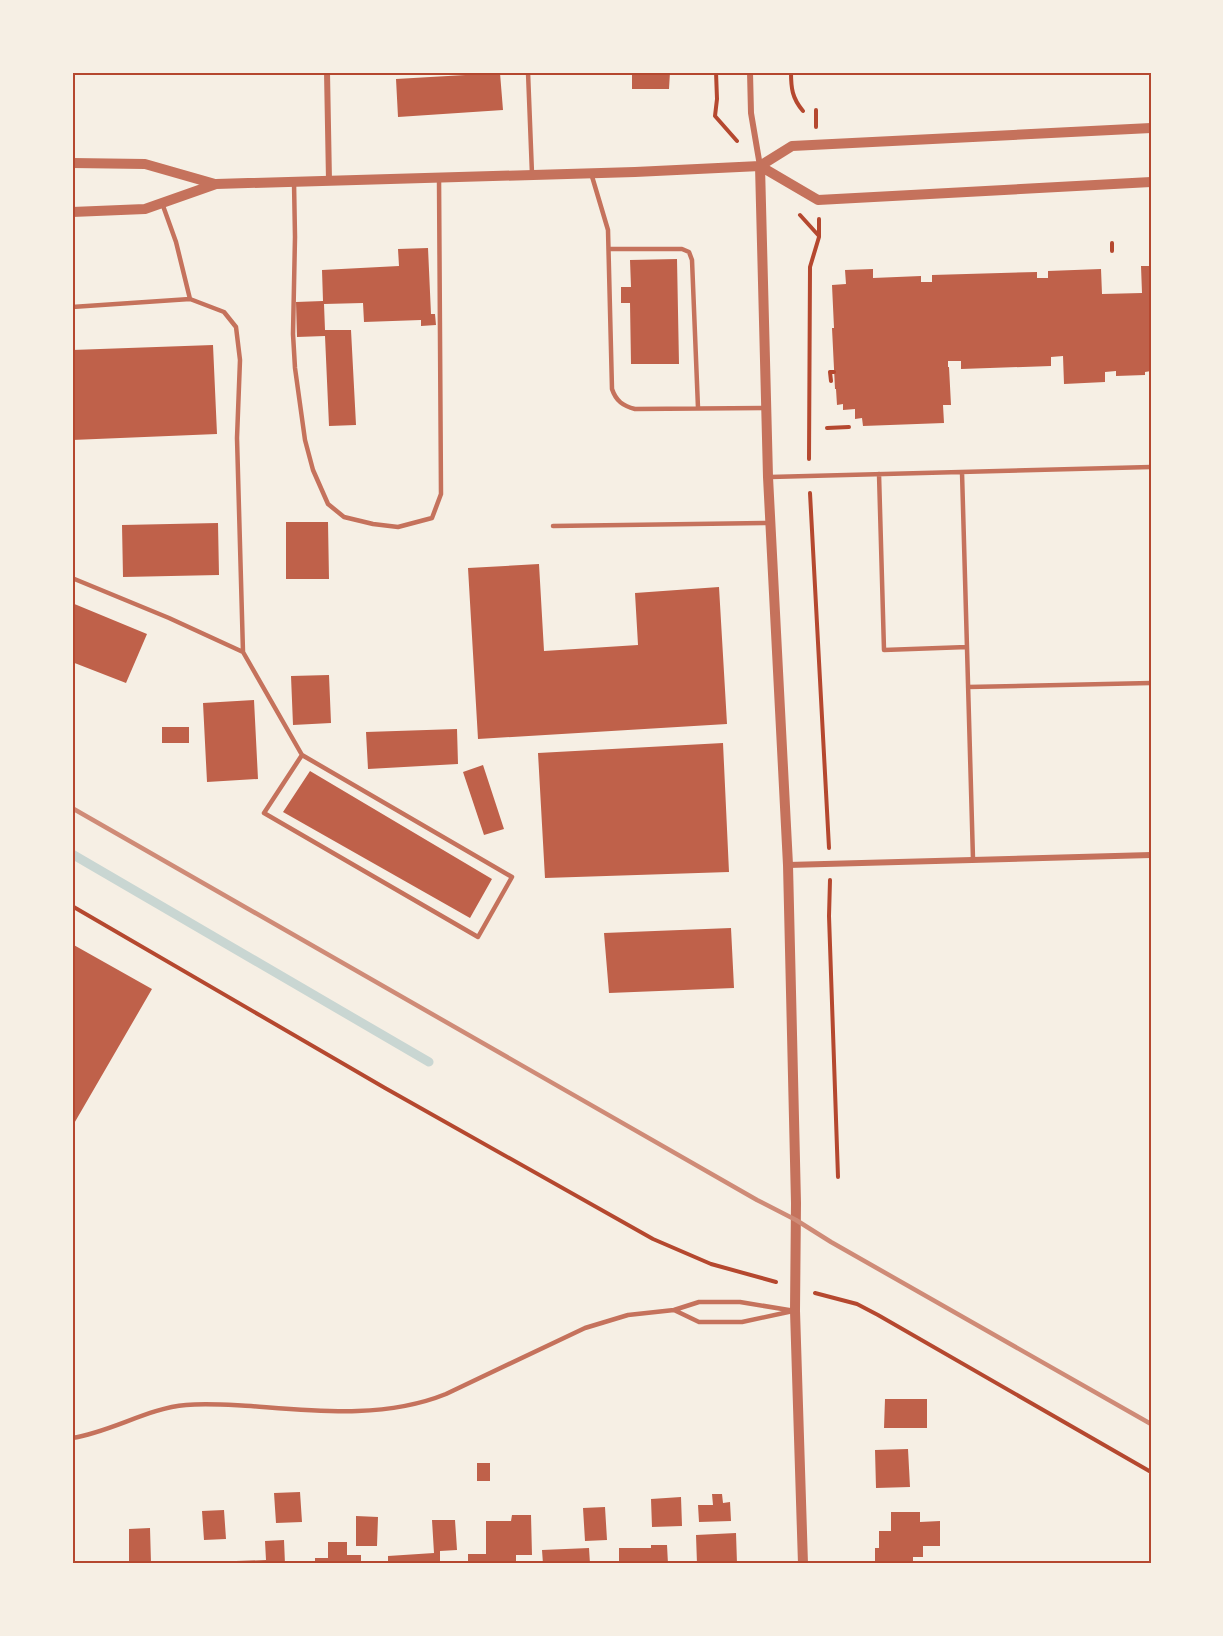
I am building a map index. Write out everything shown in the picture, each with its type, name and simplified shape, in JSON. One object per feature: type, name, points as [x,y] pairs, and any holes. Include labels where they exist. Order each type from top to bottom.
[{"type":"street","points":[[327,72],[330,181]]},
{"type":"street","points":[[750,72],[751,113],[760,166],[768,477],[788,865],[796,1203],[795,1311],[803,1564]]},
{"type":"street","points":[[72,163],[145,164],[216,184],[532,175],[760,166],[792,146],[1151,128]]},
{"type":"street","points":[[760,166],[818,200],[1151,182]]},
{"type":"street","points":[[72,212],[146,208],[216,184]]},
{"type":"street","points":[[788,865],[1151,855]]},
{"type":"lane","points":[[528,72],[532,175]]},
{"type":"lane","points":[[591,173],[608,230],[612,389],[615,398],[624,406],[635,410],[766,408]]},
{"type":"lane","points":[[294,182],[293,334],[295,368],[305,440],[314,470],[328,504],[344,517],[398,527],[432,518],[441,494],[439,177]]},
{"type":"lane","points":[[162,203],[176,242],[190,299]]},
{"type":"lane","points":[[609,249],[682,249],[690,252],[698,408]]},
{"type":"lane","points":[[72,307],[190,299],[224,312],[236,327],[240,360],[237,438],[243,652],[302,755],[512,877],[478,937],[264,813],[302,755]]},
{"type":"lane","points":[[768,477],[1151,467]]},
{"type":"lane","points":[[963,472],[973,860]]},
{"type":"lane","points":[[879,474],[884,650],[967,647]]},
{"type":"lane","points":[[553,526],[771,523]]},
{"type":"lane","points":[[72,578],[169,618],[243,652]]},
{"type":"lane","points":[[968,687],[1151,682]]},
{"type":"lane","points":[[72,1438],[95,1433],[164,1409],[184,1405],[224,1405],[327,1412],[385,1410],[428,1402],[585,1328],[628,1315],[674,1310],[699,1302],[740,1302],[795,1311]]},
{"type":"lane","points":[[674,1310],[699,1322],[742,1322],[795,1311]]},
{"type":"path","points":[[715,116],[716,72]]},
{"type":"path","points":[[791,72],[791,88],[795,101],[803,111]]},
{"type":"path","points":[[816,110],[817,145]]},
{"type":"path","points":[[818,200],[819,237],[810,267],[809,476],[827,818]]},
{"type":"path","points":[[1112,243],[1112,251]]},
{"type":"path","points":[[831,381],[830,372],[834,372]]},
{"type":"path","points":[[827,428],[849,427]]},
{"type":"path","points":[[72,906],[375,1083],[653,1239],[711,1264],[857,1304],[1151,1472]]},
{"type":"path","points":[[829,916],[838,1177]]},
{"type":"building","points":[[632,72],[670,72],[669,89],[632,89]]},
{"type":"building","points":[[500,73],[503,110],[398,117],[396,79]]},
{"type":"building","points":[[428,248],[431,314],[435,314],[436,325],[421,326],[421,320],[364,322],[363,303],[324,304],[325,330],[351,330],[356,425],[329,426],[325,336],[297,337],[296,302],[323,301],[322,270],[399,266],[398,249]]},
{"type":"building","points":[[677,259],[679,364],[631,364],[630,303],[621,303],[621,287],[631,287],[630,260]]},
{"type":"building","points":[[1141,266],[1151,266],[1151,371],[1145,372],[1145,375],[1116,376],[1116,371],[1105,372],[1105,382],[1064,384],[1063,356],[1051,357],[1051,366],[961,369],[961,361],[948,361],[951,405],[943,405],[944,423],[863,426],[862,418],[855,419],[855,409],[843,410],[843,404],[837,405],[832,285],[846,284],[845,270],[873,269],[873,278],[921,276],[921,282],[932,282],[932,275],[1037,272],[1037,278],[1048,278],[1048,271],[1101,269],[1102,294],[1142,293]]},
{"type":"building","points":[[213,345],[217,434],[72,440],[72,350]]},
{"type":"building","points":[[286,522],[328,522],[329,579],[286,579]]},
{"type":"building","points":[[218,523],[219,575],[123,577],[122,525]]},
{"type":"building","points":[[539,564],[544,651],[638,645],[635,593],[719,587],[727,724],[478,739],[468,568]]},
{"type":"building","points":[[72,603],[147,634],[126,683],[72,662]]},
{"type":"building","points":[[329,675],[331,723],[293,725],[291,676]]},
{"type":"building","points":[[254,700],[258,779],[207,782],[203,703]]},
{"type":"building","points":[[162,727],[189,727],[189,743],[162,743]]},
{"type":"building","points":[[457,729],[458,764],[368,769],[366,732]]},
{"type":"building","points":[[723,743],[729,872],[545,878],[538,753]]},
{"type":"building","points":[[483,765],[504,829],[484,835],[463,772]]},
{"type":"building","points":[[310,771],[492,879],[470,918],[283,812]]},
{"type":"building","points":[[731,928],[734,988],[609,993],[604,933]]},
{"type":"building","points":[[72,944],[152,989],[72,1127]]},
{"type":"building","points":[[885,1399],[927,1399],[927,1428],[884,1428]]},
{"type":"building","points":[[908,1449],[910,1487],[876,1488],[875,1450]]},
{"type":"building","points":[[477,1463],[490,1463],[490,1481],[477,1481]]},
{"type":"building","points":[[300,1492],[302,1522],[276,1523],[274,1493]]},
{"type":"building","points":[[712,1494],[722,1494],[723,1503],[730,1502],[731,1521],[699,1522],[698,1505],[713,1505]]},
{"type":"building","points":[[681,1497],[682,1526],[652,1527],[651,1499]]},
{"type":"building","points":[[605,1507],[607,1540],[585,1541],[583,1508]]},
{"type":"building","points":[[224,1510],[226,1539],[204,1540],[202,1511]]},
{"type":"building","points":[[891,1512],[920,1512],[920,1522],[940,1521],[940,1546],[923,1546],[923,1557],[913,1557],[913,1564],[875,1564],[875,1548],[879,1548],[879,1531],[891,1531]]},
{"type":"building","points":[[512,1515],[531,1515],[532,1555],[516,1555],[516,1564],[468,1564],[468,1554],[486,1554],[486,1521],[511,1521]]},
{"type":"building","points":[[356,1516],[378,1517],[377,1546],[356,1546]]},
{"type":"building","points":[[432,1520],[455,1520],[457,1550],[440,1551],[440,1564],[388,1564],[388,1556],[434,1553]]},
{"type":"building","points":[[150,1528],[151,1563],[129,1564],[129,1529]]},
{"type":"building","points":[[736,1533],[737,1564],[697,1564],[696,1535]]},
{"type":"building","points":[[284,1540],[285,1564],[236,1564],[236,1561],[266,1560],[265,1541]]},
{"type":"building","points":[[328,1542],[347,1542],[347,1555],[361,1555],[361,1564],[315,1564],[315,1558],[328,1558]]},
{"type":"building","points":[[651,1545],[667,1545],[668,1564],[619,1564],[619,1548],[651,1548]]},
{"type":"building","points":[[589,1548],[590,1564],[543,1564],[542,1550]]},
{"type":"waterway","points":[[72,854],[429,1062]]},
{"type":"railway","points":[[72,808],[1151,1424]]}]
